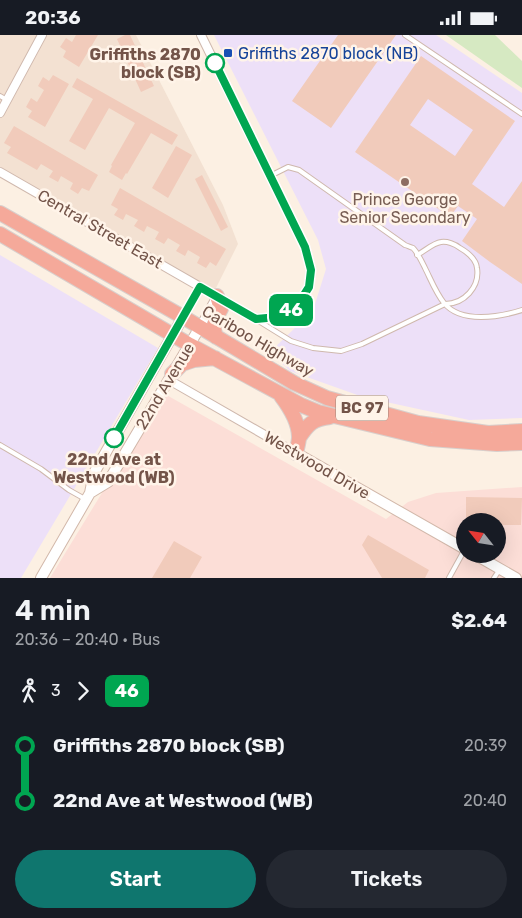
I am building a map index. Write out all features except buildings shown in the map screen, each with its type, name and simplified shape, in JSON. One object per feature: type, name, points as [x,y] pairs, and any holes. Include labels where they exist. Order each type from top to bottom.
[{"type":"highway","name":"Cariboo Highway","points":[[0,213],[183,317],[294,383],[327,398],[418,423],[488,433],[522,431]]},
{"type":"highway","name":"BC 97","points":[[0,234],[190,345],[301,405],[332,417],[430,439],[496,444],[522,443]]},
{"type":"highway","points":[[216,337],[214,330],[215,318],[221,309],[217,297]]},
{"type":"highway","points":[[171,377],[182,364],[194,360],[214,358]]},
{"type":"highway","points":[[278,393],[294,417],[299,437]]},
{"type":"highway","points":[[296,453],[299,437],[306,427],[312,421],[332,417]]},
{"type":"street","points":[[0,113],[4,98],[42,35]]},
{"type":"street","points":[[201,35],[305,247],[311,270],[309,287],[295,309],[278,317],[256,319]]},
{"type":"street","name":"Central Street East","points":[[0,172],[256,319]]},
{"type":"street","name":"22nd Avenue","points":[[41,578],[89,497],[94,473],[200,287]]},
{"type":"street","name":"22nd Avenue","points":[[89,497],[108,482],[217,297]]},
{"type":"street","name":"Westwood Drive","points":[[171,377],[296,453],[456,544]]},
{"type":"street","points":[[485,563],[497,573],[516,578]]},
{"type":"lane","points":[[405,35],[522,114]]},
{"type":"lane","points":[[270,176],[288,167],[299,170],[405,245],[413,248],[445,304],[459,313],[486,317],[522,310]]},
{"type":"lane","points":[[256,319],[291,341],[313,348],[341,351],[362,344],[445,304],[452,304],[470,293],[476,282],[477,267],[474,260],[467,253],[457,246],[440,242],[418,255]]},
{"type":"lane","points":[[0,445],[41,469],[69,489],[89,497]]},
{"type":"lane","points":[[449,578],[457,563]]},
{"type":"shaded area","points":[[0,35],[136,35],[223,205],[238,244],[214,292],[0,170]]},
{"type":"shaded area","name":"Prince George Senior Secondary","points":[[214,35],[436,35],[522,93],[522,418],[469,420],[363,397],[290,371],[270,352],[297,326],[315,304],[326,269],[318,240]]},
{"type":"shaded area","points":[[0,255],[158,348],[21,578],[0,578]]},
{"type":"shaded area","points":[[163,393],[386,519],[408,502],[436,493],[522,487],[522,578],[50,578]]},
{"type":"green space","points":[[446,35],[495,35],[522,61],[522,88]]},
{"type":"bus line","name":"46","points":[[114,438],[200,287],[256,319],[278,317],[295,309],[309,287],[311,270],[305,247],[215,63]]},
{"type":"place","name":"Griffiths 2870 block (NB)","points":[[228,53]]},
{"type":"place","name":"Griffiths 2870 block (SB)","points":[[215,63]]},
{"type":"place","name":"Prince George Senior Secondary","points":[[405,182]]},
{"type":"place","name":"22nd Ave at Westwood (WB)","points":[[114,438]]}]
